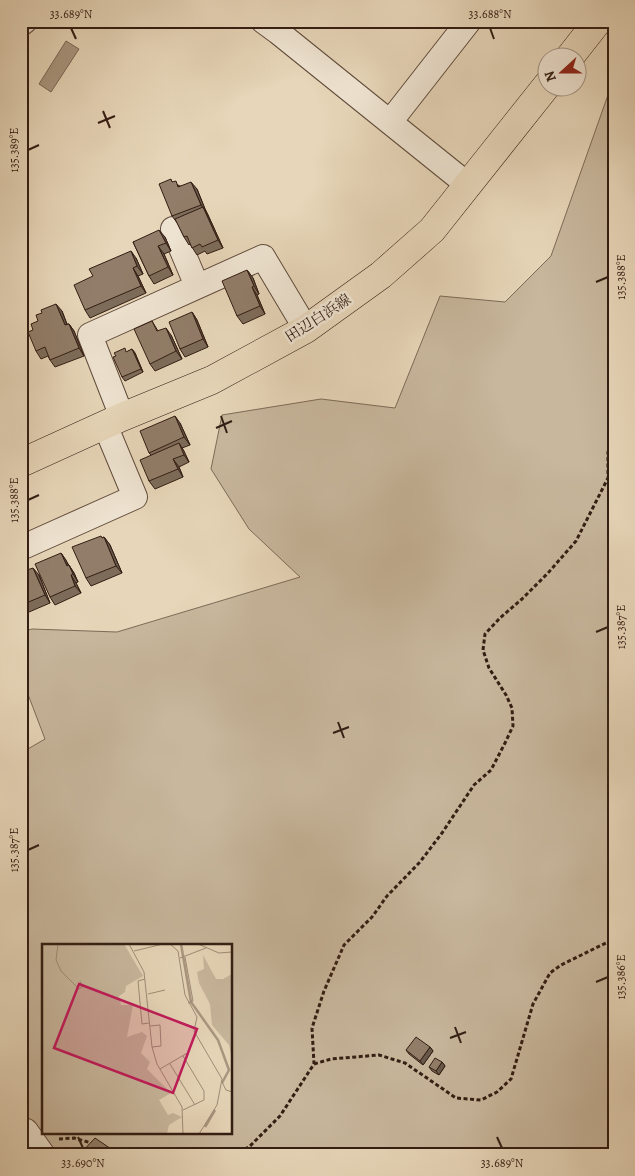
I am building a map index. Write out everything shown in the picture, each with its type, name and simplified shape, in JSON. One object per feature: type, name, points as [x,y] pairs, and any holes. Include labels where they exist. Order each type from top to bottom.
[{"type":"main road","points":[[577,48],[598,21]]},
{"type":"main road","name":"田辺白浜線","points":[[21,463],[212,380],[306,330],[381,275],[432,230],[538,97]]},
{"type":"street","points":[[21,24],[25,21]]},
{"type":"street","points":[[390,122],[468,21]]},
{"type":"street","points":[[276,25],[390,122],[468,185]]},
{"type":"street","points":[[173,228],[197,286]]},
{"type":"street","points":[[21,548],[135,497],[90,335],[263,256],[306,330]]},
{"type":"path","points":[[233,1155],[249,1147],[280,1116],[314,1064],[312,1028],[324,991],[344,945],[372,917],[387,896],[420,862],[474,786],[491,770],[513,726],[512,708],[506,695],[488,668],[483,650],[485,634],[548,573],[576,541],[608,478],[608,452],[614,442]]},
{"type":"path","points":[[314,1064],[331,1059],[379,1055],[405,1063],[456,1098],[481,1100],[497,1092],[511,1080],[533,1004],[550,973],[614,939]]},
{"type":"path","points":[[33,1143],[74,1138],[101,1146]]},
{"type":"shaded area","points":[[66,41],[79,49],[51,92],[39,84]]},
{"type":"shaded area","points":[[614,78],[614,1155],[21,1155],[21,753],[45,739],[21,676],[21,632],[32,629],[117,632],[300,577],[249,529],[211,469],[222,415],[321,399],[395,408],[440,296],[505,302],[551,256]]},
{"type":"building","points":[[171,179],[172,182],[176,181],[178,187],[191,182],[201,205],[172,216],[159,184]]},
{"type":"building","points":[[203,207],[218,240],[202,247],[200,244],[192,248],[187,236],[184,237],[175,219]]},
{"type":"building","points":[[159,230],[166,243],[158,246],[168,267],[149,276],[133,242]]},
{"type":"building","points":[[131,251],[137,266],[133,268],[141,286],[85,310],[74,285],[93,276],[89,269]]},
{"type":"building","points":[[247,270],[260,306],[237,316],[222,281]]},
{"type":"building","points":[[56,304],[65,325],[69,324],[79,348],[50,360],[45,347],[36,351],[28,332],[33,330],[31,324],[38,321],[36,315],[42,313],[41,310]]},
{"type":"building","points":[[192,312],[203,339],[180,349],[169,322]]},
{"type":"building","points":[[152,321],[157,331],[166,328],[176,351],[150,364],[134,329]]},
{"type":"building","points":[[125,348],[126,352],[132,349],[141,369],[122,377],[113,357],[116,356],[114,353]]},
{"type":"building","points":[[175,416],[184,437],[149,453],[140,431]]},
{"type":"building","points":[[179,443],[184,455],[173,459],[178,469],[149,481],[140,460]]},
{"type":"building","points":[[101,536],[102,538],[104,537],[116,566],[86,578],[72,547]]},
{"type":"building","points":[[61,553],[73,574],[71,575],[75,586],[50,597],[35,564]]},
{"type":"building","points":[[33,568],[45,595],[24,604],[21,599],[21,572]]},
{"type":"building","points":[[416,1037],[430,1047],[420,1061],[406,1050]]},
{"type":"building","points":[[435,1058],[442,1062],[436,1071],[429,1067]]},
{"type":"building","points":[[95,1138],[120,1155],[79,1155]]}]
